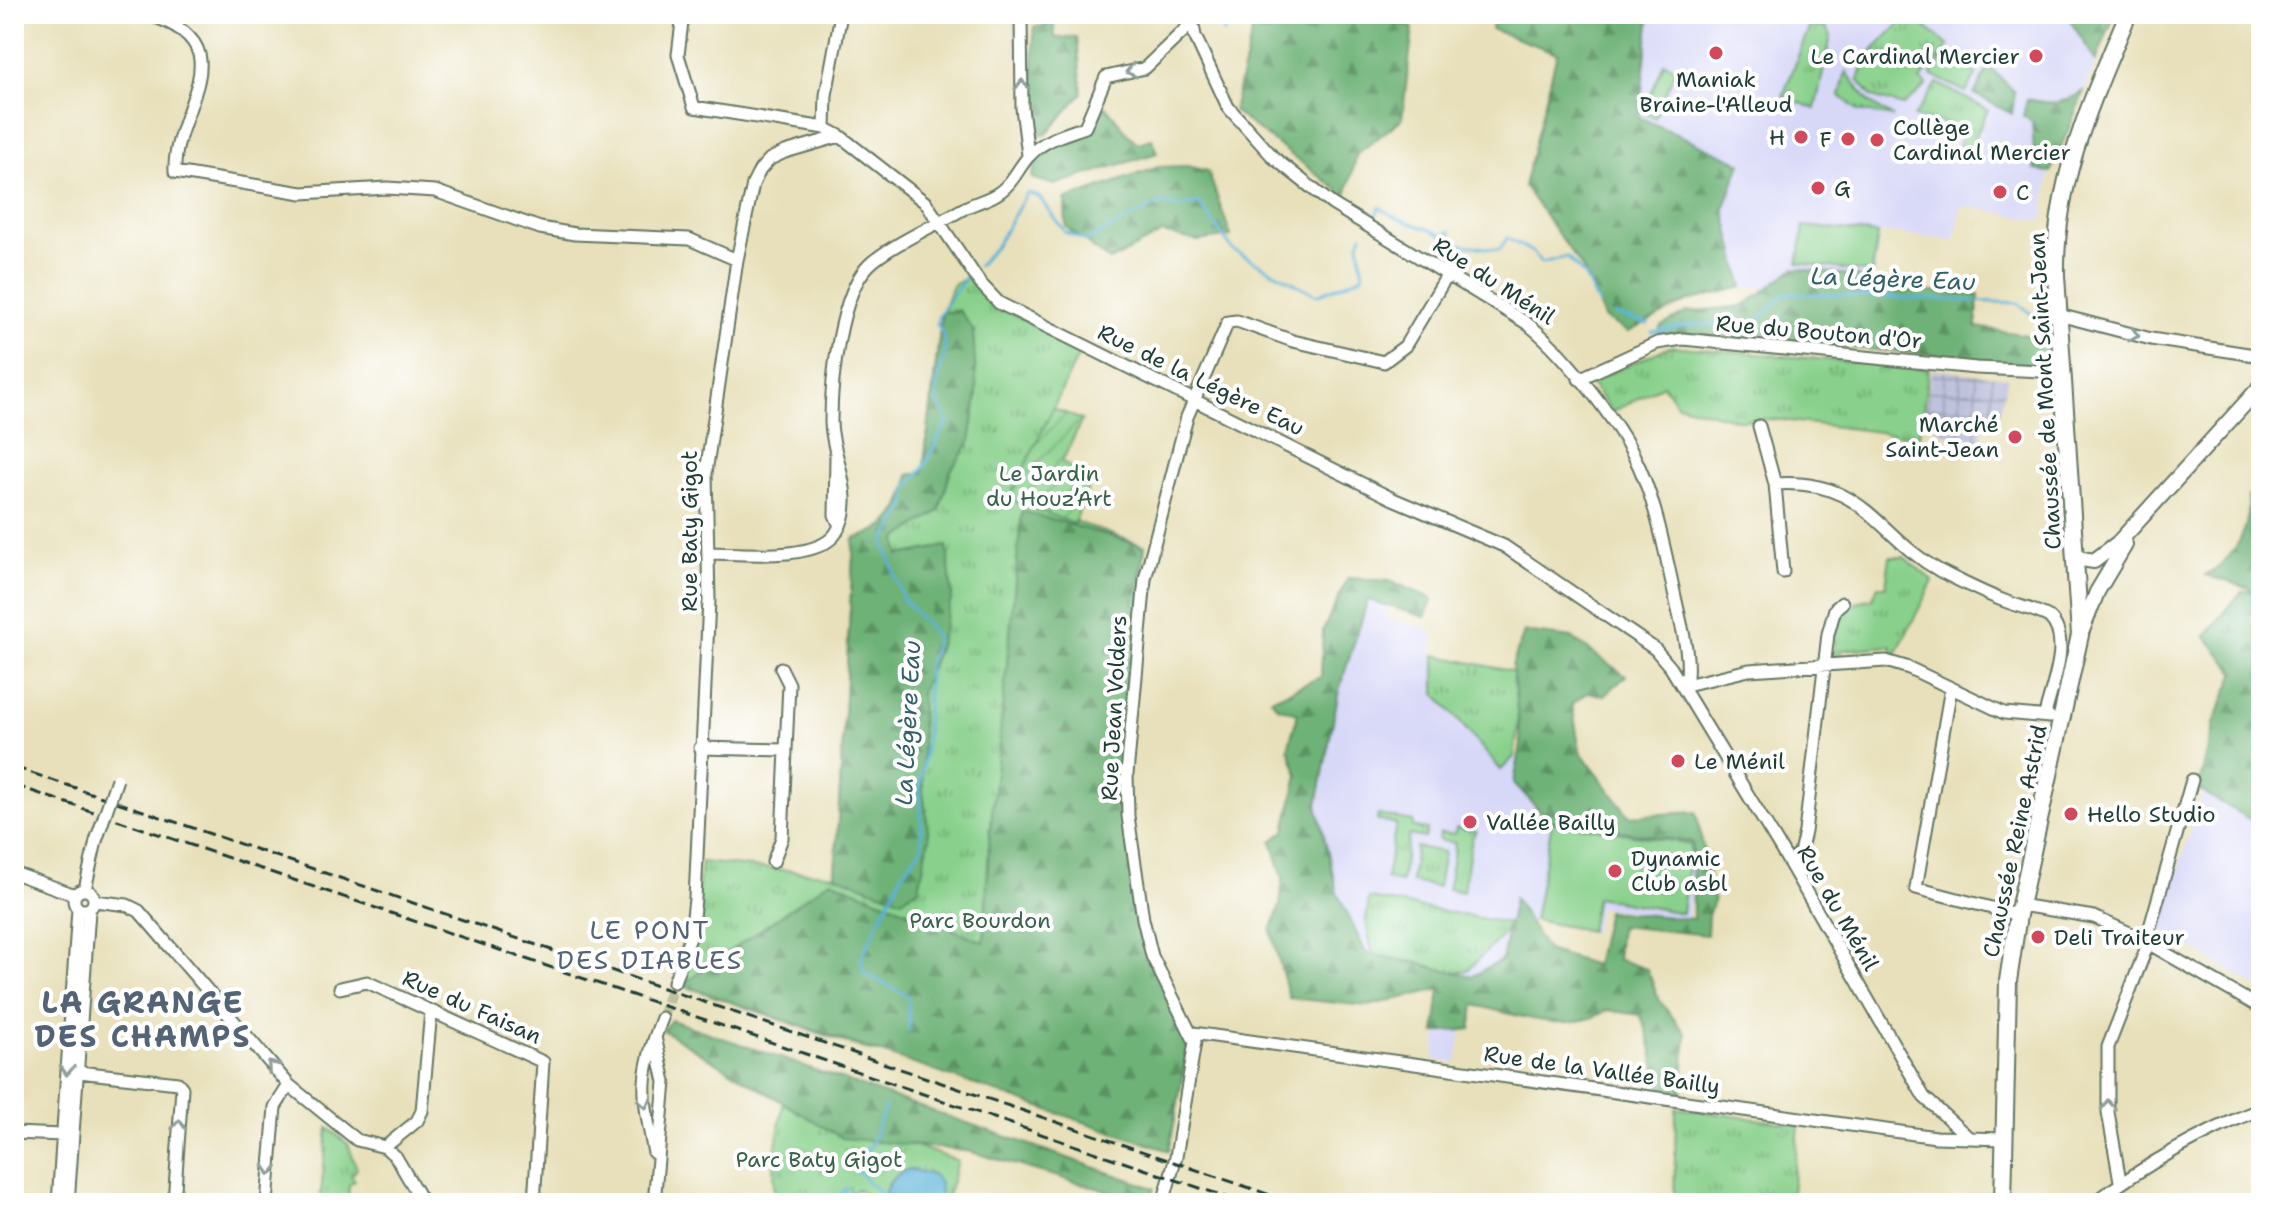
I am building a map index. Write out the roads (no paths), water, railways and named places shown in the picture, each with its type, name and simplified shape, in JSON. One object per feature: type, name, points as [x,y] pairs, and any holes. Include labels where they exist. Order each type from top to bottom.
[{"type":"main road","name":"Chaussée de Mont Saint-Jean","points":[[2080,635],[2056,259],[2063,186],[2072,154],[2128,14]]},
{"type":"main road","name":"Chaussée Reine Astrid","points":[[2003,1203],[2008,981],[2019,910],[2080,635]]},
{"type":"street","points":[[146,14],[173,22],[191,36],[199,55],[196,93],[175,172],[302,193],[374,188],[435,191],[540,228],[575,234],[697,240],[737,260]]},
{"type":"street","name":"Rue de la Légère Eau","points":[[683,14],[678,55],[690,103],[694,107],[825,128],[840,136],[926,203],[980,283],[999,303],[1393,499],[1504,546],[1655,649],[1686,688]]},
{"type":"street","points":[[825,128],[826,95],[841,14]]},
{"type":"street","points":[[1021,14],[1022,108],[1028,155]]},
{"type":"street","points":[[709,553],[793,552],[815,548],[835,535],[845,514],[842,466],[836,454],[831,423],[833,393],[849,296],[856,280],[871,263],[1000,192],[1021,170],[1028,155],[1044,143],[1085,127],[1106,77],[1145,68],[1191,19]]},
{"type":"street","name":"Rue du Ménil","points":[[1191,19],[1228,107],[1274,158],[1332,204],[1538,332],[1579,379],[1633,454],[1658,522],[1688,660],[1686,688],[1924,1097],[1967,1136]]},
{"type":"street","name":"Rue Baty Gigot","points":[[674,982],[691,935],[709,553],[709,445],[737,260],[753,184],[760,170],[770,159],[785,152],[840,136]]},
{"type":"street","name":"Rue Jean Volders","points":[[1193,1033],[1156,965],[1146,931],[1128,816],[1127,774],[1145,579],[1194,398],[1228,322],[1237,321],[1293,341],[1384,362],[1405,346],[1448,274]]},
{"type":"street","points":[[2059,315],[2151,339],[2261,356]]},
{"type":"street","name":"Rue du Bouton d'Or","points":[[1579,379],[1657,343],[1683,339],[1976,368],[2062,372]]},
{"type":"street","points":[[2076,558],[2094,561],[2118,543],[2261,386]]},
{"type":"street","points":[[1759,426],[1775,484],[1783,572]]},
{"type":"street","points":[[1775,484],[1806,486],[1848,497],[1871,512],[1934,567],[1990,595],[2049,617],[2061,639],[2045,715]]},
{"type":"street","points":[[2080,635],[2103,580],[2143,518]]},
{"type":"street","points":[[2078,581],[2103,580]]},
{"type":"street","points":[[1790,864],[1800,853],[1805,832],[1831,621],[1842,603]]},
{"type":"street","points":[[1686,688],[1749,670],[1892,662],[2004,713],[2045,715],[2063,721]]},
{"type":"street","points":[[773,862],[782,838],[789,684],[781,668]]},
{"type":"street","points":[[1951,688],[1916,888],[2019,910],[2094,917],[2147,942],[2261,1008]]},
{"type":"street","points":[[700,748],[786,750]]},
{"type":"street","points":[[68,1203],[79,1072],[87,907],[80,892],[117,779]]},
{"type":"street","points":[[2120,1181],[2108,1112],[2108,1047],[2147,942],[2192,780]]},
{"type":"street","points":[[14,873],[93,894],[87,907],[62,1135],[58,1203]]},
{"type":"street","points":[[87,907],[127,905],[139,911],[289,1085],[357,1140],[385,1147],[396,1157],[423,1203]]},
{"type":"street","name":"Rue du Faisan","points":[[340,988],[367,982],[543,1062],[534,1203]]},
{"type":"street","points":[[385,1147],[417,1121],[422,1111],[431,1011]]},
{"type":"street","points":[[656,1169],[642,1091],[662,1018]]},
{"type":"street","points":[[1163,1203],[1177,1152],[1194,1050],[1193,1033]]},
{"type":"street","name":"Rue de la Vallée Bailly","points":[[1193,1033],[1921,1135],[2004,1139]]},
{"type":"street","points":[[654,1203],[665,1082],[655,1037]]},
{"type":"street","points":[[79,1072],[178,1083],[182,1088],[174,1203]]},
{"type":"street","points":[[267,1203],[275,1107],[289,1085]]},
{"type":"street","points":[[2094,1203],[2120,1181],[2173,1148],[2261,1109]]},
{"type":"street","points":[[14,1133],[62,1135]]},
{"type":"street","points":[[2110,1191],[2120,1203]]},
{"type":"water","points":[[909,1169],[933,1175],[940,1183],[939,1203],[893,1203],[884,1197],[892,1180]]},
{"type":"waterway","points":[[1224,33],[1225,14]]},
{"type":"waterway","name":"La Légère Eau","points":[[978,266],[996,246],[1027,193],[1039,197],[1065,232],[1086,241],[1160,203],[1179,207],[1199,203],[1233,250],[1317,295],[1363,276],[1359,243],[1362,235]]},
{"type":"waterway","name":"La Légère Eau","points":[[1374,218],[1380,207],[1402,220],[1442,235],[1450,231],[1453,243],[1499,250],[1507,238],[1534,253],[1541,263],[1567,257],[1584,275],[1599,305]]},
{"type":"waterway","name":"La Légère Eau","points":[[909,1031],[908,996],[864,973],[861,958],[902,874],[922,847],[920,785],[926,744],[928,666],[935,646],[935,634],[903,599],[884,542],[905,508],[908,485],[922,470],[948,420],[937,398],[936,388],[945,343],[937,324],[939,315],[967,275]]},
{"type":"waterway","name":"La Légère Eau","points":[[1652,332],[1690,325],[1754,325],[1785,293],[2018,303],[2042,323]]},
{"type":"waterway","points":[[1615,315],[1648,324]]},
{"type":"waterway","name":"La Légère Eau","points":[[847,1170],[870,1147],[885,1107]]},
{"type":"waterway","points":[[852,1166],[884,1197]]},
{"type":"waterway","name":"La Légère Eau","points":[[832,1203],[847,1188]]},
{"type":"tunnel","points":[[662,1018],[674,982]]},
{"type":"railway","points":[[14,767],[1294,1203]]},
{"type":"railway","points":[[14,785],[1244,1203]]},
{"type":"place","name":"Maniak Braine-l'Alleud","points":[[1716,53]]},
{"type":"place","name":"Le Cardinal Mercier","points":[[2036,56]]},
{"type":"place","name":"H","points":[[1801,137]]},
{"type":"place","name":"F","points":[[1848,139]]},
{"type":"place","name":"Collège Cardinal Mercier","points":[[1877,140]]},
{"type":"place","name":"G","points":[[1818,188]]},
{"type":"place","name":"C","points":[[2000,192]]},
{"type":"place","name":"Marché Saint-Jean","points":[[2015,437]]},
{"type":"place","name":"Le Ménil","points":[[1678,761]]},
{"type":"place","name":"Hello Studio","points":[[2071,814]]},
{"type":"place","name":"Vallée Bailly","points":[[1470,822]]},
{"type":"place","name":"Dynamic Club asbl","points":[[1615,871]]},
{"type":"place","name":"Deli Traiteur","points":[[2038,937]]},
{"type":"district","name":"LE PONT DES DIABLES","points":[[650,944]]},
{"type":"district","name":"LA GRANGE DES CHAMPS","points":[[143,1019]]},
{"type":"park label","name":"Le Jardin du Houz’Art","points":[[1049,486]]},
{"type":"park label","name":"Parc Bourdon","points":[[980,920]]},
{"type":"park label","name":"Parc Baty Gigot","points":[[819,1159]]}]
